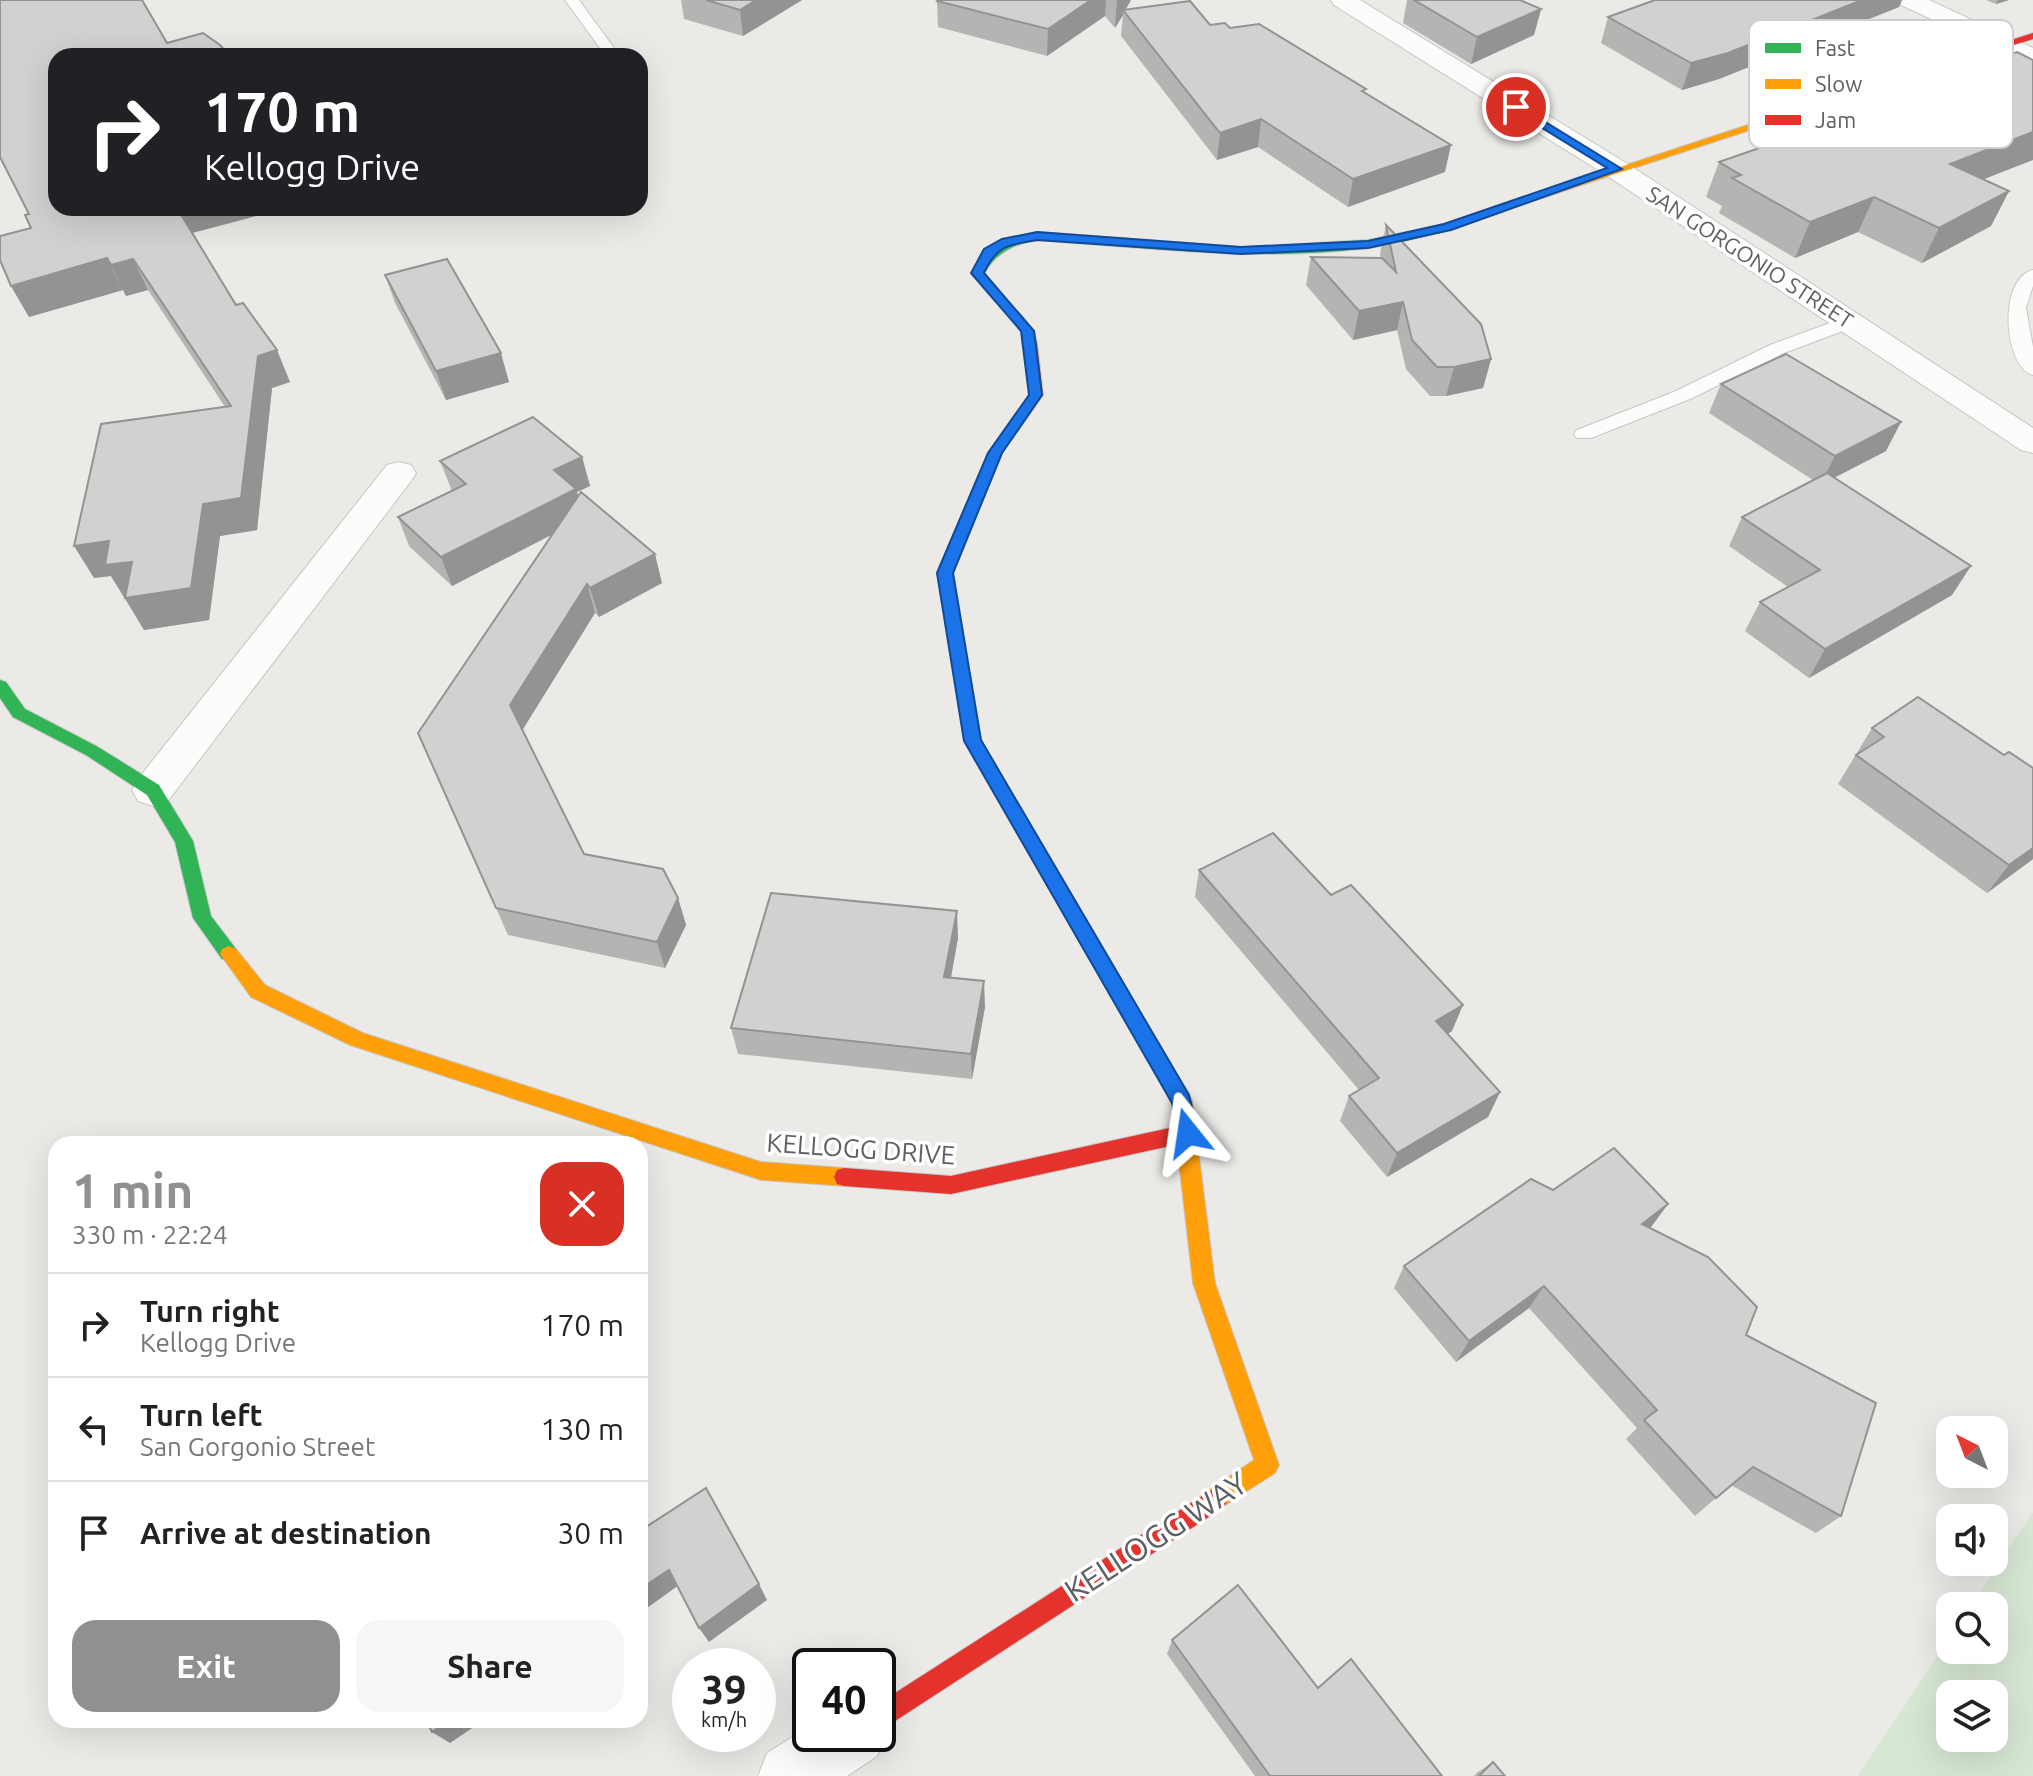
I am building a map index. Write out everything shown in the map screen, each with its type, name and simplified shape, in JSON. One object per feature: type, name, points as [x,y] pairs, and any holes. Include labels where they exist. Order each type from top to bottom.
[{"type":"street","name":"SAN GORGONIO STREET","points":[[1343,0],[1616,169],[2030,436]]},
{"type":"street","points":[[1910,0],[1952,20]]},
{"type":"street","points":[[2013,42],[2033,36]]},
{"type":"street","points":[[2013,49],[2033,58]]},
{"type":"street","points":[[1188,1133],[1182,1101],[973,741],[945,573],[995,453],[1036,395],[1028,331],[978,273],[988,252],[1006,242],[1037,236],[1241,251],[1368,244],[1447,227],[1749,127]]},
{"type":"street","points":[[153,790],[399,473]]},
{"type":"street","name":"KELLOGG DRIVE","points":[[0,686],[19,713],[92,751],[153,790],[184,841],[202,918],[258,991],[357,1039],[761,1171],[951,1185],[1188,1133]]},
{"type":"street","name":"KELLOGG WAY","points":[[896,1707],[1267,1465],[1204,1283],[1188,1133]]},
{"type":"street","points":[[790,1776],[827,1752]]},
{"type":"lane","points":[[572,0],[607,48]]},
{"type":"lane","points":[[2033,275],[2022,286],[2015,323],[2020,343],[2033,369]]},
{"type":"lane","points":[[1584,434],[1683,395],[1777,349],[1849,322]]},
{"type":"green space","points":[[2033,1512],[2033,1776],[1858,1776],[1936,1658],[1936,1664],[2008,1664],[2008,1592],[1980,1592],[1991,1576],[2008,1576],[2008,1550]]},
{"type":"building","points":[[0,0],[142,0],[167,43],[203,33],[223,48],[48,48],[48,216],[182,216],[236,305],[243,303],[277,350],[258,356],[241,498],[203,504],[191,588],[125,598],[132,562],[105,565],[109,541],[74,546],[101,424],[231,406],[133,259],[111,265],[107,258],[11,286],[0,260],[0,236],[31,228],[25,215],[29,214],[0,157]]},
{"type":"building","points":[[706,0],[756,0],[740,10]]},
{"type":"building","points":[[938,0],[1091,0],[1048,29]]},
{"type":"building","points":[[1414,0],[1520,0],[1541,9],[1477,37]]},
{"type":"building","points":[[1655,0],[1862,0],[1811,20],[1749,20],[1749,45],[1691,63],[1608,17]]},
{"type":"building","points":[[1190,1],[1210,25],[1225,23],[1230,28],[1259,24],[1451,145],[1353,179],[1261,119],[1220,133],[1123,10]]},
{"type":"building","points":[[2017,52],[2033,60],[2033,132],[2013,140],[2013,53]]},
{"type":"building","points":[[1759,148],[1992,148],[1950,164],[2009,191],[1939,228],[1874,197],[1810,222],[1732,178],[1741,175],[1719,162]]},
{"type":"building","points":[[1386,225],[1481,324],[1491,359],[1454,367],[1437,367],[1412,340],[1403,302],[1359,311],[1311,257],[1382,258],[1396,272]]},
{"type":"building","points":[[447,259],[501,353],[436,371],[385,275]]},
{"type":"building","points":[[1786,354],[1901,422],[1835,456],[1721,384]]},
{"type":"building","points":[[533,417],[582,457],[554,470],[576,489],[441,557],[398,517],[466,484],[440,461]]},
{"type":"building","points":[[1827,473],[1971,566],[1825,649],[1760,602],[1820,570],[1742,517]]},
{"type":"building","points":[[581,492],[655,554],[590,588],[587,584],[510,705],[584,854],[663,869],[678,898],[657,942],[496,908],[418,733]]},
{"type":"building","points":[[1918,697],[2004,755],[2009,752],[2033,768],[2033,848],[2009,865],[1856,755],[1884,737],[1872,728]]},
{"type":"building","points":[[1273,833],[1331,895],[1351,885],[1463,1005],[1436,1021],[1500,1092],[1397,1153],[1349,1096],[1379,1078],[1199,870]]},
{"type":"building","points":[[771,893],[957,911],[944,977],[984,981],[971,1054],[731,1028]]},
{"type":"building","points":[[1614,1148],[1668,1204],[1642,1224],[1708,1257],[1757,1307],[1746,1335],[1876,1403],[1841,1516],[1753,1467],[1716,1498],[1644,1420],[1657,1410],[1544,1286],[1469,1341],[1404,1266],[1531,1179],[1553,1190]]},
{"type":"building","points":[[706,1488],[759,1584],[699,1628],[669,1570],[648,1584],[648,1526]]},
{"type":"building","points":[[1238,1585],[1318,1688],[1351,1659],[1442,1776],[1270,1776],[1172,1640]]},
{"type":"building","points":[[1493,1762],[1505,1776],[1479,1776]]},
{"type":"traffic: fast","points":[[1030,343],[1028,331],[978,273],[995,251],[1018,240],[1037,236],[1241,251],[1368,244],[1447,227],[1529,199]]},
{"type":"traffic: fast","points":[[0,686],[19,713],[92,751],[153,790],[184,841],[202,918],[229,954]]},
{"type":"traffic: slow","points":[[1529,199],[1749,127]]},
{"type":"traffic: slow","points":[[229,954],[258,991],[357,1039],[761,1171],[844,1177]]},
{"type":"traffic: slow","points":[[1102,963],[1182,1101],[1204,1283],[1267,1465],[1216,1499]]},
{"type":"traffic: jam","points":[[2013,42],[2033,36]]},
{"type":"traffic: jam","points":[[1030,343],[1036,395],[995,453],[945,573],[973,741],[1102,963]]},
{"type":"traffic: jam","points":[[844,1177],[951,1185],[1188,1133]]},
{"type":"traffic: jam","points":[[896,1707],[1216,1499]]},
{"type":"route","points":[[1188,1133],[1182,1101],[973,741],[945,573],[995,453],[1036,395],[1028,331],[978,273],[988,252],[1006,242],[1037,236],[1241,251],[1368,244],[1447,227],[1616,169],[1516,107]]}]
